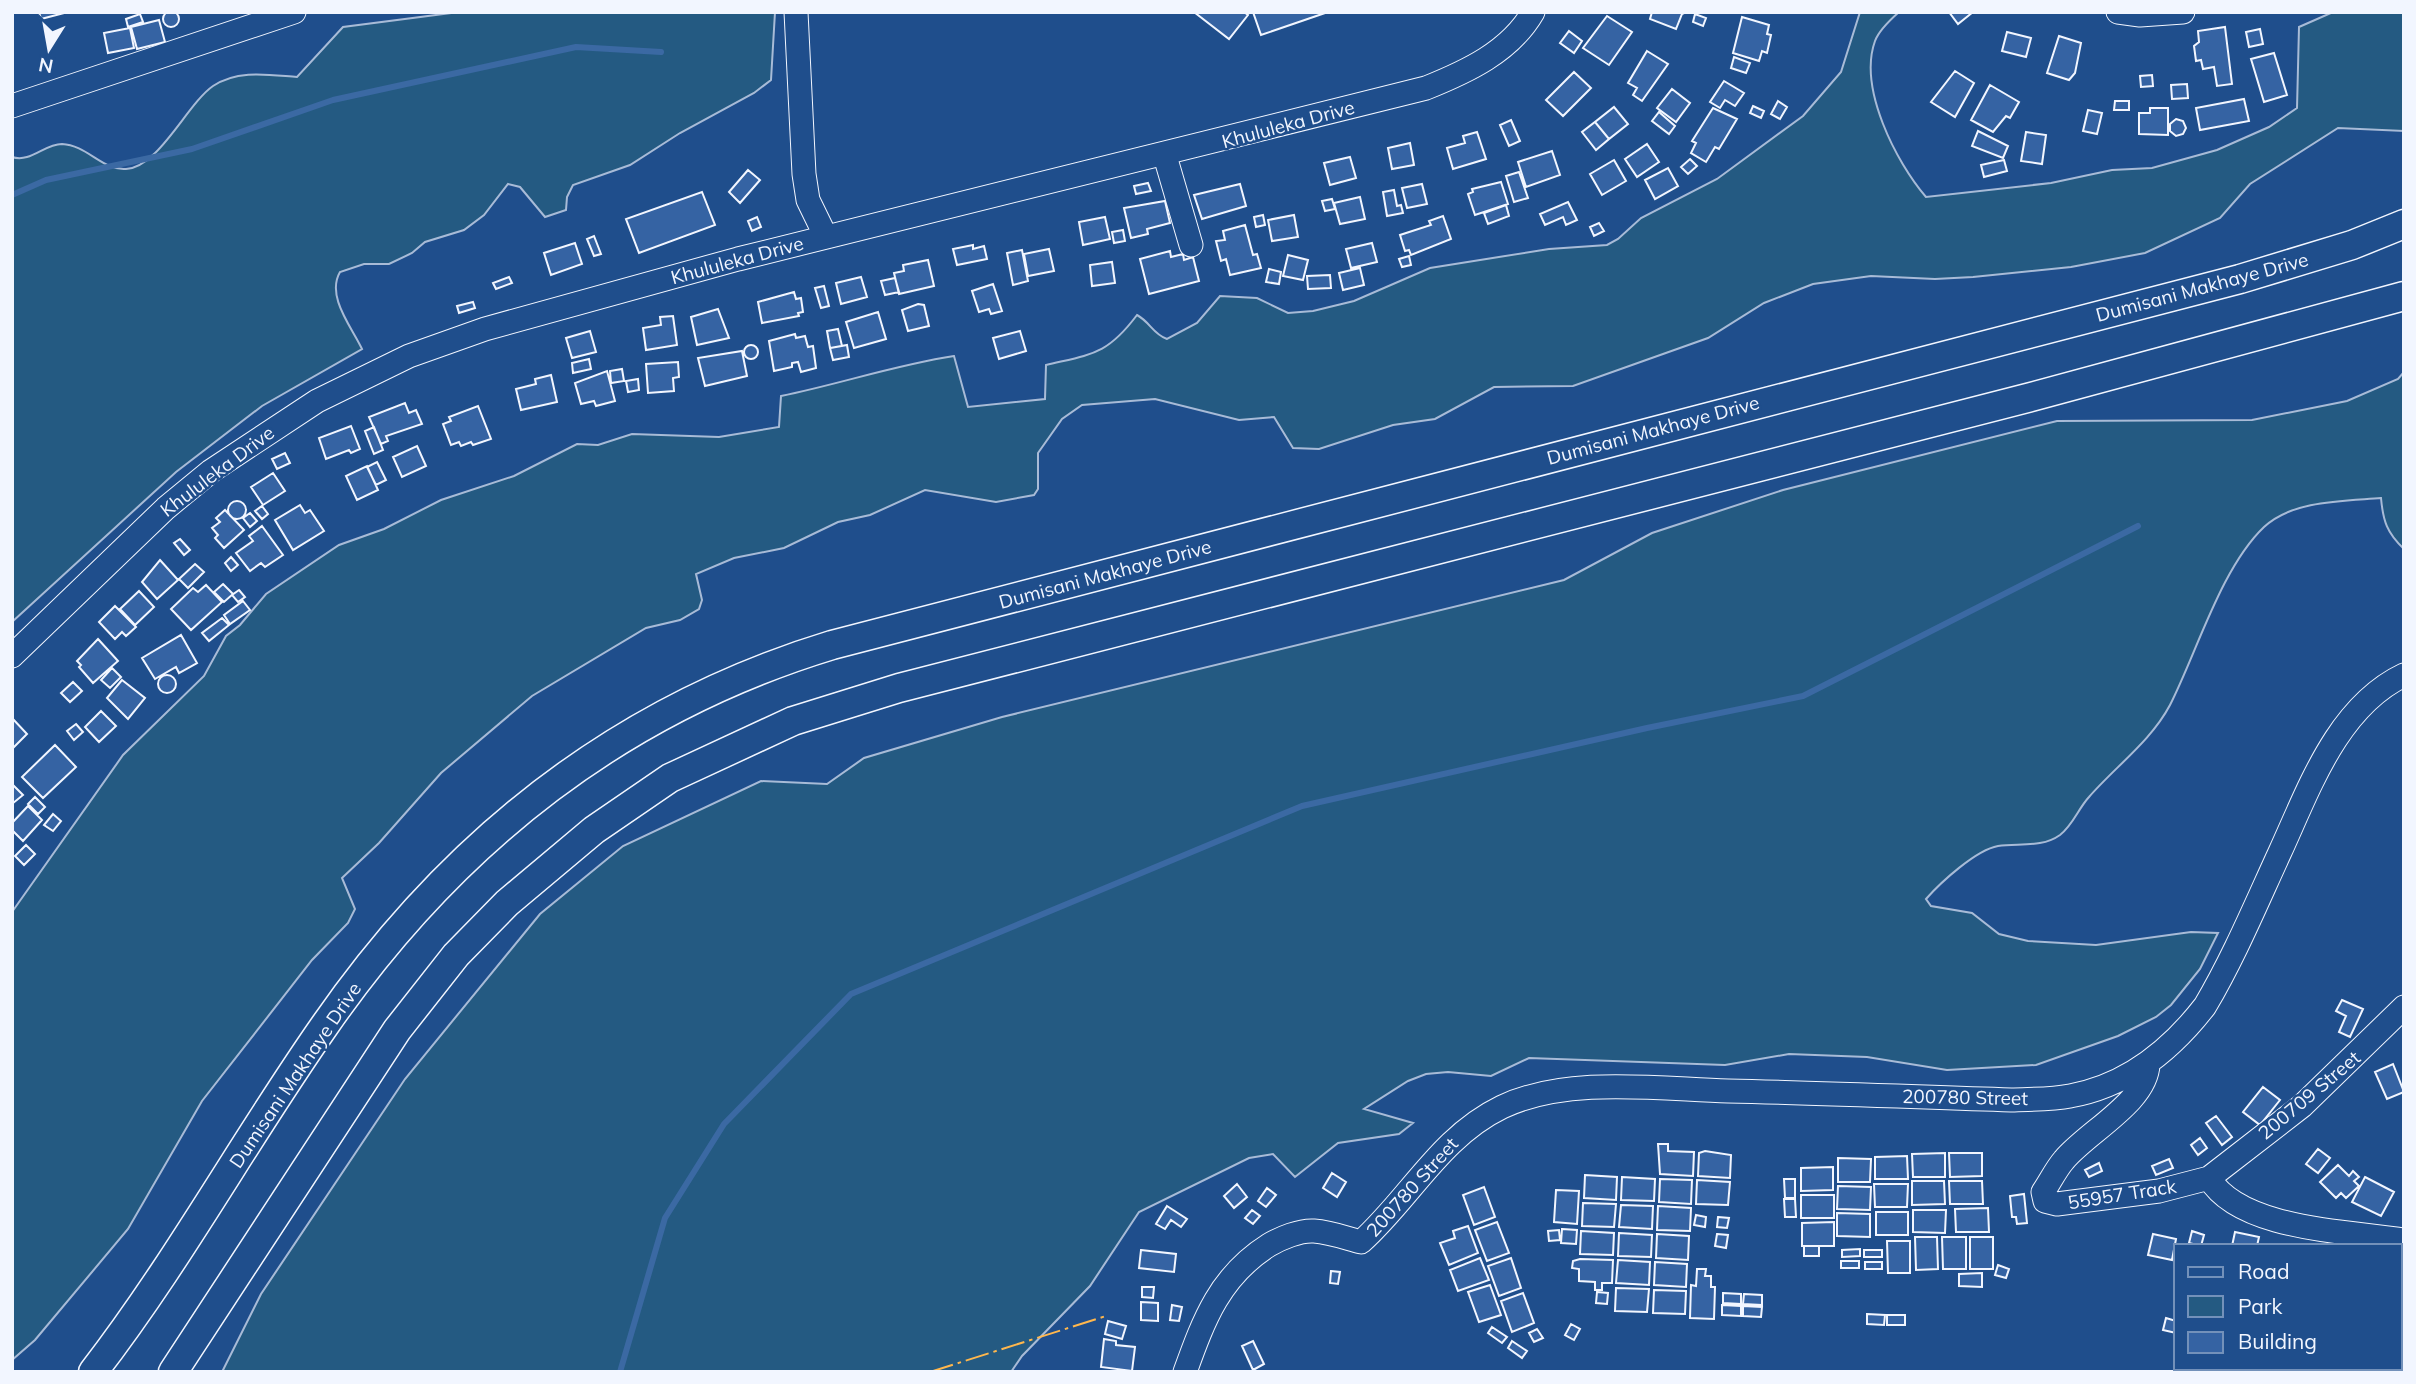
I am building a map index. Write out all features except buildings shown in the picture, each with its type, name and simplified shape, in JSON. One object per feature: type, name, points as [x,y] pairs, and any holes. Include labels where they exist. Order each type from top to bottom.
[{"type":"main road","name":"Dumisani Makhaye Drive","points":[[93,1372],[160,1278],[325,1024],[405,920],[471,850],[532,801],[622,738],[666,714],[771,666],[832,645],[2239,279],[2331,252],[2404,224]]},
{"type":"main road","points":[[173,1372],[397,1030],[456,955],[507,903],[594,830],[629,804],[709,758],[793,721],[899,688],[2044,394],[2404,296]]},
{"type":"street","points":[[12,106],[294,12]]},
{"type":"street","points":[[796,12],[804,174],[808,200],[826,237]]},
{"type":"street","name":"Khululeka Drive","points":[[12,656],[71,596],[166,508],[202,479],[279,424],[354,381],[409,356],[485,329],[826,237],[1165,156],[1426,89],[1474,68],[1503,46],[1533,12]]},
{"type":"street","points":[[2118,12],[2140,15],[2183,12]]},
{"type":"street","points":[[1165,156],[1191,245]]},
{"type":"street","name":"200780 Street","points":[[1185,1372],[1201,1327],[1225,1283],[1246,1260],[1279,1239],[1312,1230],[1361,1242],[1381,1224],[1430,1163],[1461,1133],[1502,1107],[1528,1097],[1566,1089],[1646,1088],[2011,1100],[2070,1096],[2148,1064],[2187,1030],[2222,978],[2311,785],[2343,728],[2371,698],[2404,675]]},
{"type":"street","name":"200709 Street","points":[[2209,1178],[2302,1106],[2404,1007]]},
{"type":"street","name":"55957 Track","points":[[2148,1064],[2144,1083],[2128,1102],[2063,1161],[2042,1197],[2057,1204],[2159,1191],[2209,1178]]},
{"type":"street","points":[[2209,1178],[2224,1197],[2258,1216],[2404,1240]]},
{"type":"green space","points":[[459,12],[775,12],[771,80],[754,93],[680,133],[630,165],[573,185],[567,197],[566,210],[545,217],[520,187],[508,184],[484,215],[464,230],[425,242],[412,253],[389,264],[364,264],[340,272],[336,281],[338,301],[362,349],[262,406],[176,472],[12,622],[12,157],[25,158],[62,144],[71,145],[118,169],[138,166],[161,147],[203,95],[223,81],[254,74],[297,77],[343,27]]},
{"type":"green space","points":[[1860,12],[1899,12],[1882,29],[1875,41],[1871,60],[1872,80],[1876,102],[1892,145],[1926,197],[2051,183],[2112,170],[2152,168],[2217,150],[2269,127],[2297,108],[2299,27],[2333,12],[2404,12],[2404,131],[2338,128],[2250,184],[2220,218],[2145,253],[2071,267],[1973,277],[1935,279],[1871,276],[1813,284],[1764,303],[1708,338],[1573,386],[1494,387],[1435,419],[1393,425],[1319,449],[1293,448],[1274,417],[1239,420],[1155,399],[1082,405],[1062,419],[1038,453],[1038,489],[1034,495],[996,502],[925,490],[870,515],[838,522],[784,548],[734,558],[696,574],[702,600],[699,609],[680,620],[646,628],[532,696],[441,773],[379,843],[342,878],[355,909],[348,923],[312,960],[202,1101],[128,1229],[35,1340],[12,1360],[12,912],[123,755],[204,676],[226,636],[240,625],[266,594],[339,545],[384,529],[441,500],[514,476],[577,444],[598,445],[632,434],[719,437],[779,427],[781,396],[910,364],[954,356],[968,407],[1045,399],[1046,365],[1098,351],[1117,338],[1137,315],[1167,339],[1197,323],[1220,296],[1257,298],[1288,313],[1313,311],[1354,301],[1430,268],[1549,249],[1607,245],[1618,239],[1641,218],[1717,179],[1803,116],[1841,72]]},
{"type":"green space","points":[[2404,372],[2404,549],[2387,526],[2381,498],[2335,501],[2304,507],[2276,518],[2249,544],[2222,587],[2180,684],[2162,718],[2143,742],[2089,797],[2065,831],[2046,842],[1989,849],[1959,868],[1926,899],[1931,906],[1972,913],[1999,934],[2028,941],[2096,945],[2191,932],[2218,933],[2200,969],[2171,1005],[2156,1017],[2118,1036],[2036,1065],[1947,1070],[1867,1057],[1789,1054],[1725,1065],[1529,1058],[1491,1076],[1448,1072],[1426,1074],[1408,1081],[1364,1109],[1413,1123],[1399,1134],[1338,1143],[1295,1177],[1273,1154],[1249,1158],[1139,1212],[1090,1286],[1022,1356],[1011,1372],[222,1372],[261,1294],[405,1079],[540,914],[623,846],[761,781],[827,784],[864,758],[1002,717],[1564,580],[1652,533],[1783,490],[2057,421],[2252,420],[2347,401],[2398,379]]},
{"type":"waterway","points":[[12,195],[46,180],[192,149],[333,100],[576,47],[661,52]]},
{"type":"waterway","points":[[620,1372],[665,1218],[724,1124],[851,994],[1302,806],[1647,728],[1803,696],[2138,526]]},
{"type":"power","points":[[930,1372],[1106,1316]]}]
